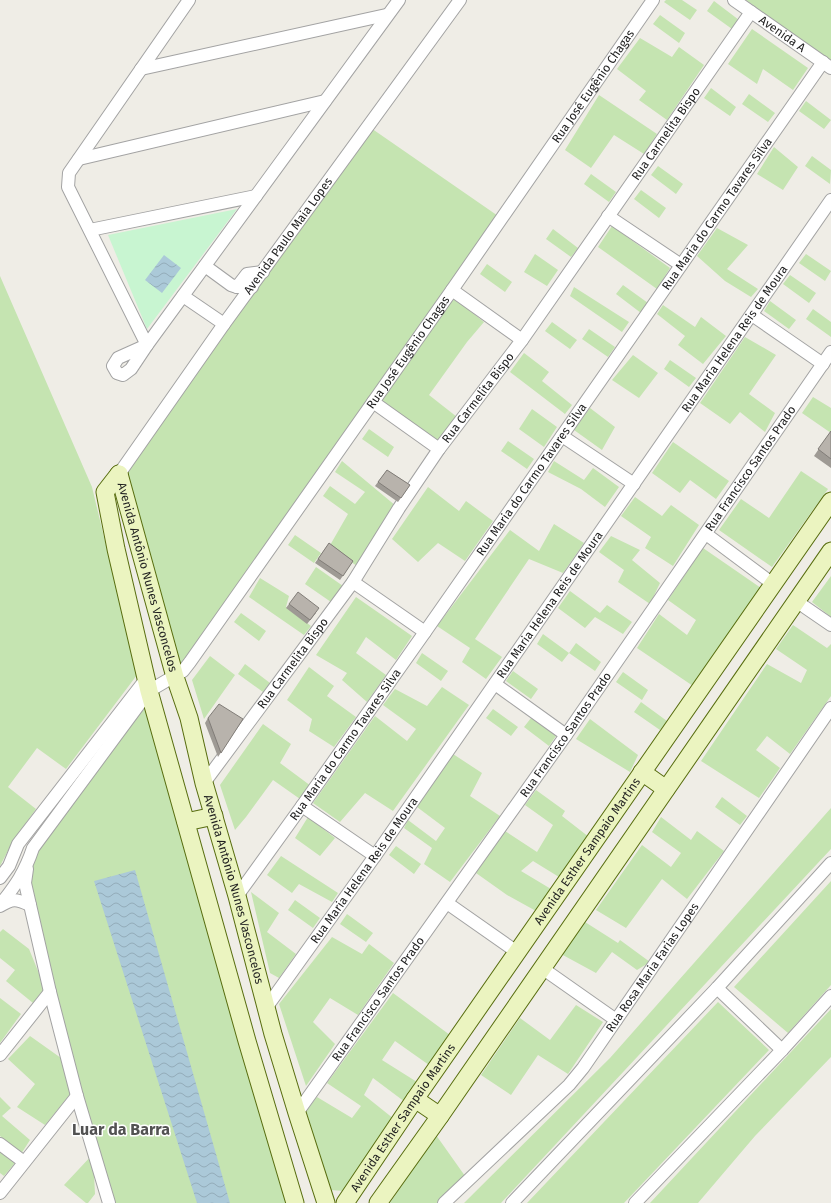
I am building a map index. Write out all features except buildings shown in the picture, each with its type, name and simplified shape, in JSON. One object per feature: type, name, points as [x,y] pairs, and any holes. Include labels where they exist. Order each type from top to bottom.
[{"type":"street","points":[[189,0],[69,173],[68,187],[72,198],[90,230],[147,345],[398,0]]},
{"type":"street","name":"Avenida Paulo Maia Lopes","points":[[119,474],[224,324],[460,0]]},
{"type":"street","name":"Rua José Eugênio Chagas","points":[[148,685],[174,677],[183,671],[190,662],[452,290],[653,0]]},
{"type":"street","name":"Avenida A","points":[[734,0],[827,65]]},
{"type":"street","name":"Rua Carmelita Bispo","points":[[204,783],[353,582],[399,508],[439,449],[522,340],[751,12]]},
{"type":"street","points":[[141,70],[386,16]]},
{"type":"street","name":"Rua Maria do Carmo Tavares Silva","points":[[237,896],[425,632],[681,265],[827,65]]},
{"type":"street","points":[[79,159],[325,102]]},
{"type":"street","points":[[90,230],[256,196]]},
{"type":"street","name":"Rua Maria Helena Reis de Moura","points":[[266,1008],[375,856],[831,200]]},
{"type":"street","points":[[608,216],[681,265]]},
{"type":"street","points":[[205,266],[231,285],[237,287],[252,287]]},
{"type":"street","points":[[237,287],[247,274],[263,272]]},
{"type":"street","points":[[452,290],[522,340]]},
{"type":"street","points":[[184,296],[224,324]]},
{"type":"street","points":[[752,315],[823,364]]},
{"type":"street","name":"Rua Francisco Santos Prado","points":[[297,1113],[566,735],[831,352]]},
{"type":"street","points":[[373,402],[439,449]]},
{"type":"street","points":[[562,436],[634,484]]},
{"type":"street","name":"Avenida Antônio Nunes Vasconcelos","points":[[119,474],[174,677],[189,718],[204,783],[237,896],[273,1034],[326,1203]]},
{"type":"street","name":"Avenida Antônio Nunes Vasconcelos","points":[[119,474],[105,492],[116,549],[148,685],[247,1041],[295,1203]]},
{"type":"street","name":"Avenida Esther Sampaio Martins","points":[[345,1203],[415,1099],[831,500]]},
{"type":"street","points":[[706,534],[773,584]]},
{"type":"street","points":[[378,1203],[440,1116],[831,551]]},
{"type":"street","points":[[353,582],[425,632]]},
{"type":"street","points":[[796,601],[831,625]]},
{"type":"street","points":[[495,684],[566,735]]},
{"type":"street","points":[[108,1202],[77,1096],[50,992],[25,883],[27,866],[33,848],[148,685]]},
{"type":"street","points":[[0,878],[9,866],[18,844],[148,685]]},
{"type":"street","name":"Rua Rosa Maria Farias Lopes","points":[[444,1203],[569,1085],[583,1068],[831,708]]},
{"type":"street","points":[[642,772],[666,789]]},
{"type":"street","points":[[302,806],[375,856]]},
{"type":"street","points":[[186,822],[214,816]]},
{"type":"street","points":[[512,1203],[716,988],[831,863]]},
{"type":"street","points":[[0,906],[17,883],[27,866]]},
{"type":"street","points":[[0,906],[9,900],[21,901],[30,905]]},
{"type":"street","points":[[447,903],[517,952]]},
{"type":"street","points":[[542,968],[616,1020]]},
{"type":"street","points":[[716,988],[782,1050]]},
{"type":"street","points":[[0,1055],[50,992]]},
{"type":"street","points":[[635,1203],[782,1050],[831,996]]},
{"type":"street","points":[[247,1041],[273,1034]]},
{"type":"street","points":[[0,1193],[77,1096]]},
{"type":"street","points":[[415,1099],[440,1116]]},
{"type":"street","points":[[0,1144],[24,1162]]},
{"type":"green space","points":[[666,0],[682,0],[697,10],[690,20],[664,2]]},
{"type":"green space","points":[[746,0],[831,0],[831,62]]},
{"type":"green space","points":[[714,1],[739,20],[732,29],[707,11]]},
{"type":"green space","points":[[660,15],[685,33],[679,43],[653,24]]},
{"type":"green space","points":[[752,29],[808,68],[793,90],[763,69],[757,84],[728,64]]},
{"type":"green space","points":[[640,38],[672,57],[679,47],[704,65],[667,120],[639,100],[646,91],[617,69]]},
{"type":"green space","points":[[711,88],[736,107],[730,116],[704,98]]},
{"type":"green space","points":[[749,94],[775,113],[768,122],[742,104]]},
{"type":"green space","points":[[599,95],[657,134],[644,154],[614,135],[591,168],[565,150]]},
{"type":"green space","points":[[806,101],[831,120],[824,129],[799,111]]},
{"type":"green space","points":[[368,126],[501,218],[381,393],[454,298],[484,322],[467,342],[429,395],[457,417],[439,449],[374,402],[175,677],[119,474]]},
{"type":"green space","points":[[774,147],[798,167],[783,190],[757,174]]},
{"type":"green space","points":[[812,156],[831,170],[830,184],[805,166]]},
{"type":"green space","points":[[658,166],[683,184],[676,194],[651,175]]},
{"type":"green space","points":[[591,174],[616,192],[609,202],[584,184]]},
{"type":"green space","points":[[641,190],[666,208],[659,218],[634,199]]},
{"type":"green space","points":[[237,209],[147,329],[108,235]]},
{"type":"green space","points":[[612,226],[670,268],[657,289],[598,247]]},
{"type":"green space","points":[[717,228],[748,245],[727,269],[758,289],[751,297],[725,281],[697,256]]},
{"type":"green space","points":[[553,229],[578,248],[571,257],[546,239]]},
{"type":"green space","points":[[535,254],[558,270],[547,286],[524,272]]},
{"type":"green space","points":[[806,254],[831,271],[825,281],[799,263]]},
{"type":"green space","points":[[487,264],[512,282],[505,292],[480,274]]},
{"type":"green space","points":[[790,275],[816,293],[809,303],[783,284]]},
{"type":"green space","points":[[0,276],[92,487],[137,675],[66,769],[37,748],[8,787],[36,809],[13,841],[0,866]]},
{"type":"green space","points":[[623,285],[648,303],[641,313],[616,294]]},
{"type":"green space","points":[[574,287],[629,322],[622,332],[570,296]]},
{"type":"green space","points":[[770,301],[796,320],[789,329],[764,311]]},
{"type":"green space","points":[[663,305],[695,327],[701,317],[726,336],[703,364],[678,345],[685,336],[657,314]]},
{"type":"green space","points":[[813,309],[831,322],[831,337],[806,319]]},
{"type":"green space","points":[[552,322],[577,340],[570,349],[545,331]]},
{"type":"green space","points":[[589,329],[615,347],[608,357],[582,339]]},
{"type":"green space","points":[[745,337],[776,355],[749,394],[775,413],[765,432],[740,412],[730,424],[700,403]]},
{"type":"green space","points":[[524,353],[549,372],[542,381],[572,405],[565,414],[510,372]]},
{"type":"green space","points":[[633,355],[658,373],[639,398],[612,380]]},
{"type":"green space","points":[[670,360],[696,378],[689,387],[664,369]]},
{"type":"green space","points":[[813,397],[831,408],[831,433],[802,413]]},
{"type":"green space","points":[[590,408],[615,427],[602,450],[574,430]]},
{"type":"green space","points":[[532,409],[557,427],[544,447],[519,429]]},
{"type":"green space","points":[[369,429],[394,447],[388,457],[362,439]]},
{"type":"green space","points":[[508,441],[534,459],[527,469],[501,451]]},
{"type":"green space","points":[[673,442],[729,481],[716,499],[690,480],[680,493],[652,473]]},
{"type":"green space","points":[[342,461],[396,506],[357,566],[329,547],[348,514],[323,496],[330,486],[355,504],[365,492],[335,472]]},
{"type":"green space","points":[[554,461],[584,480],[593,468],[619,487],[605,507],[581,489],[548,472]]},
{"type":"green space","points":[[801,471],[828,489],[772,567],[719,530],[741,499],[769,518]]},
{"type":"green space","points":[[428,487],[459,511],[466,501],[493,521],[465,561],[438,543],[418,562],[392,539]]},
{"type":"green space","points":[[635,497],[662,516],[671,505],[699,525],[673,566],[645,548],[651,537],[621,516]]},
{"type":"green space","points":[[554,524],[584,543],[563,573],[529,559],[475,639],[502,657],[486,679],[462,662],[470,648],[437,626],[510,530],[539,551]]},
{"type":"green space","points":[[295,535],[321,553],[314,563],[288,545]]},
{"type":"green space","points":[[611,536],[640,550],[632,560],[660,583],[650,604],[618,582],[624,570],[599,552]]},
{"type":"green space","points":[[703,548],[761,588],[693,686],[637,648],[659,614],[687,635],[696,620],[668,600]]},
{"type":"green space","points":[[316,567],[343,586],[331,602],[305,584]]},
{"type":"green space","points":[[831,576],[831,617],[812,602]]},
{"type":"green space","points":[[260,578],[289,596],[286,607],[311,626],[304,635],[249,597]]},
{"type":"green space","points":[[570,591],[600,613],[607,605],[632,622],[623,634],[595,617],[585,628],[558,608]]},
{"type":"green space","points":[[356,597],[412,636],[396,660],[366,637],[356,653],[386,675],[367,702],[342,680],[347,673],[316,655]]},
{"type":"green space","points":[[241,613],[266,631],[259,641],[234,622]]},
{"type":"green space","points":[[793,625],[827,648],[831,644],[831,696],[790,754],[767,736],[756,750],[780,768],[759,798],[701,761],[767,664],[801,683],[807,670],[776,649]]},
{"type":"green space","points":[[543,634],[569,653],[562,662],[537,644]]},
{"type":"green space","points":[[576,643],[601,662],[595,671],[569,653]]},
{"type":"green space","points":[[422,653],[448,671],[441,681],[416,663]]},
{"type":"green space","points":[[210,656],[235,675],[204,719],[192,680]]},
{"type":"green space","points":[[245,664],[270,683],[263,692],[238,674]]},
{"type":"green space","points":[[309,667],[334,686],[327,696],[356,717],[334,747],[309,731],[312,719],[287,700]]},
{"type":"green space","points":[[513,671],[538,689],[531,699],[506,681]]},
{"type":"green space","points":[[623,672],[648,690],[642,700],[616,682]]},
{"type":"green space","points":[[442,687],[469,705],[393,811],[365,793],[340,822],[313,803],[375,716],[407,741],[416,729],[383,705],[395,689],[427,706]]},
{"type":"green space","points":[[149,691],[296,1203],[109,1203],[77,1096],[27,866]]},
{"type":"green space","points":[[641,702],[667,721],[660,730],[634,712]]},
{"type":"green space","points":[[493,709],[518,727],[511,736],[486,718]]},
{"type":"green space","points":[[531,718],[556,736],[549,746],[524,727]]},
{"type":"green space","points":[[590,719],[638,755],[630,772],[576,739]]},
{"type":"green space","points":[[263,724],[291,744],[280,763],[311,786],[300,799],[273,780],[235,830],[220,785]]},
{"type":"green space","points":[[453,754],[482,773],[470,796],[500,816],[450,882],[424,864],[432,848],[404,828],[408,820],[436,841],[445,828],[417,807]]},
{"type":"green space","points":[[536,790],[565,811],[562,816],[589,837],[559,877],[533,861],[521,871],[551,889],[536,911],[507,895],[476,873],[505,831],[537,852],[553,825],[525,805]]},
{"type":"green space","points":[[722,797],[747,816],[740,825],[715,807]]},
{"type":"green space","points":[[831,808],[831,849],[501,1203],[464,1203],[610,1058]]},
{"type":"green space","points":[[308,817],[335,838],[320,856],[295,838]]},
{"type":"green space","points":[[661,817],[691,840],[697,831],[724,851],[687,899],[662,879],[626,928],[596,910],[642,845],[671,867],[681,853],[652,832]]},
{"type":"green space","points":[[396,846],[421,864],[414,874],[389,855]]},
{"type":"green space","points":[[281,856],[338,893],[332,902],[299,884],[292,893],[267,875]]},
{"type":"green space","points":[[831,881],[831,985],[788,1033],[734,987]]},
{"type":"green space","points":[[251,892],[279,913],[267,932],[296,954],[279,978],[270,973]]},
{"type":"green space","points":[[295,900],[320,918],[313,928],[288,910]]},
{"type":"green space","points":[[347,914],[373,933],[366,942],[340,924]]},
{"type":"green space","points":[[585,922],[618,943],[620,940],[650,962],[637,970],[612,952],[596,973],[561,954]]},
{"type":"green space","points":[[3,929],[29,949],[45,988],[33,1003],[6,981],[15,970],[0,958],[0,932]]},
{"type":"green space","points":[[332,937],[362,954],[369,944],[394,963],[358,1015],[330,998],[313,1022],[335,1044],[306,1086],[279,1004]]},
{"type":"green space","points":[[393,993],[450,1035],[429,1065],[395,1041],[382,1060],[417,1082],[405,1102],[373,1078],[364,1095],[394,1119],[344,1191],[330,1190],[306,1111],[317,1097],[352,1118],[361,1106],[327,1083]]},
{"type":"green space","points":[[0,998],[21,1014],[0,1043]]},
{"type":"green space","points":[[718,1002],[769,1050],[624,1203],[527,1203]]},
{"type":"green space","points":[[576,1005],[603,1022],[568,1074],[538,1055],[511,1095],[481,1075],[520,1018],[550,1040]]},
{"type":"green space","points":[[831,1009],[831,1057],[755,1136],[698,1203],[650,1203]]},
{"type":"green space","points":[[30,1036],[61,1058],[72,1092],[45,1125],[17,1107],[35,1084],[8,1059]]},
{"type":"green space","points":[[0,1097],[11,1108],[2,1116],[30,1140],[21,1154],[0,1136]]},
{"type":"green space","points":[[436,1135],[465,1176],[437,1203],[390,1203]]},
{"type":"green space","points":[[0,1151],[15,1163],[4,1176],[0,1173]]},
{"type":"green space","points":[[93,1154],[95,1194],[88,1203],[86,1203],[64,1185]]},
{"type":"water","points":[[164,255],[181,268],[162,293],[145,280]]},
{"type":"water","points":[[135,870],[230,1203],[197,1203],[94,881]]},
{"type":"district","name":"Luar da Barra","points":[[121,1129]]}]
